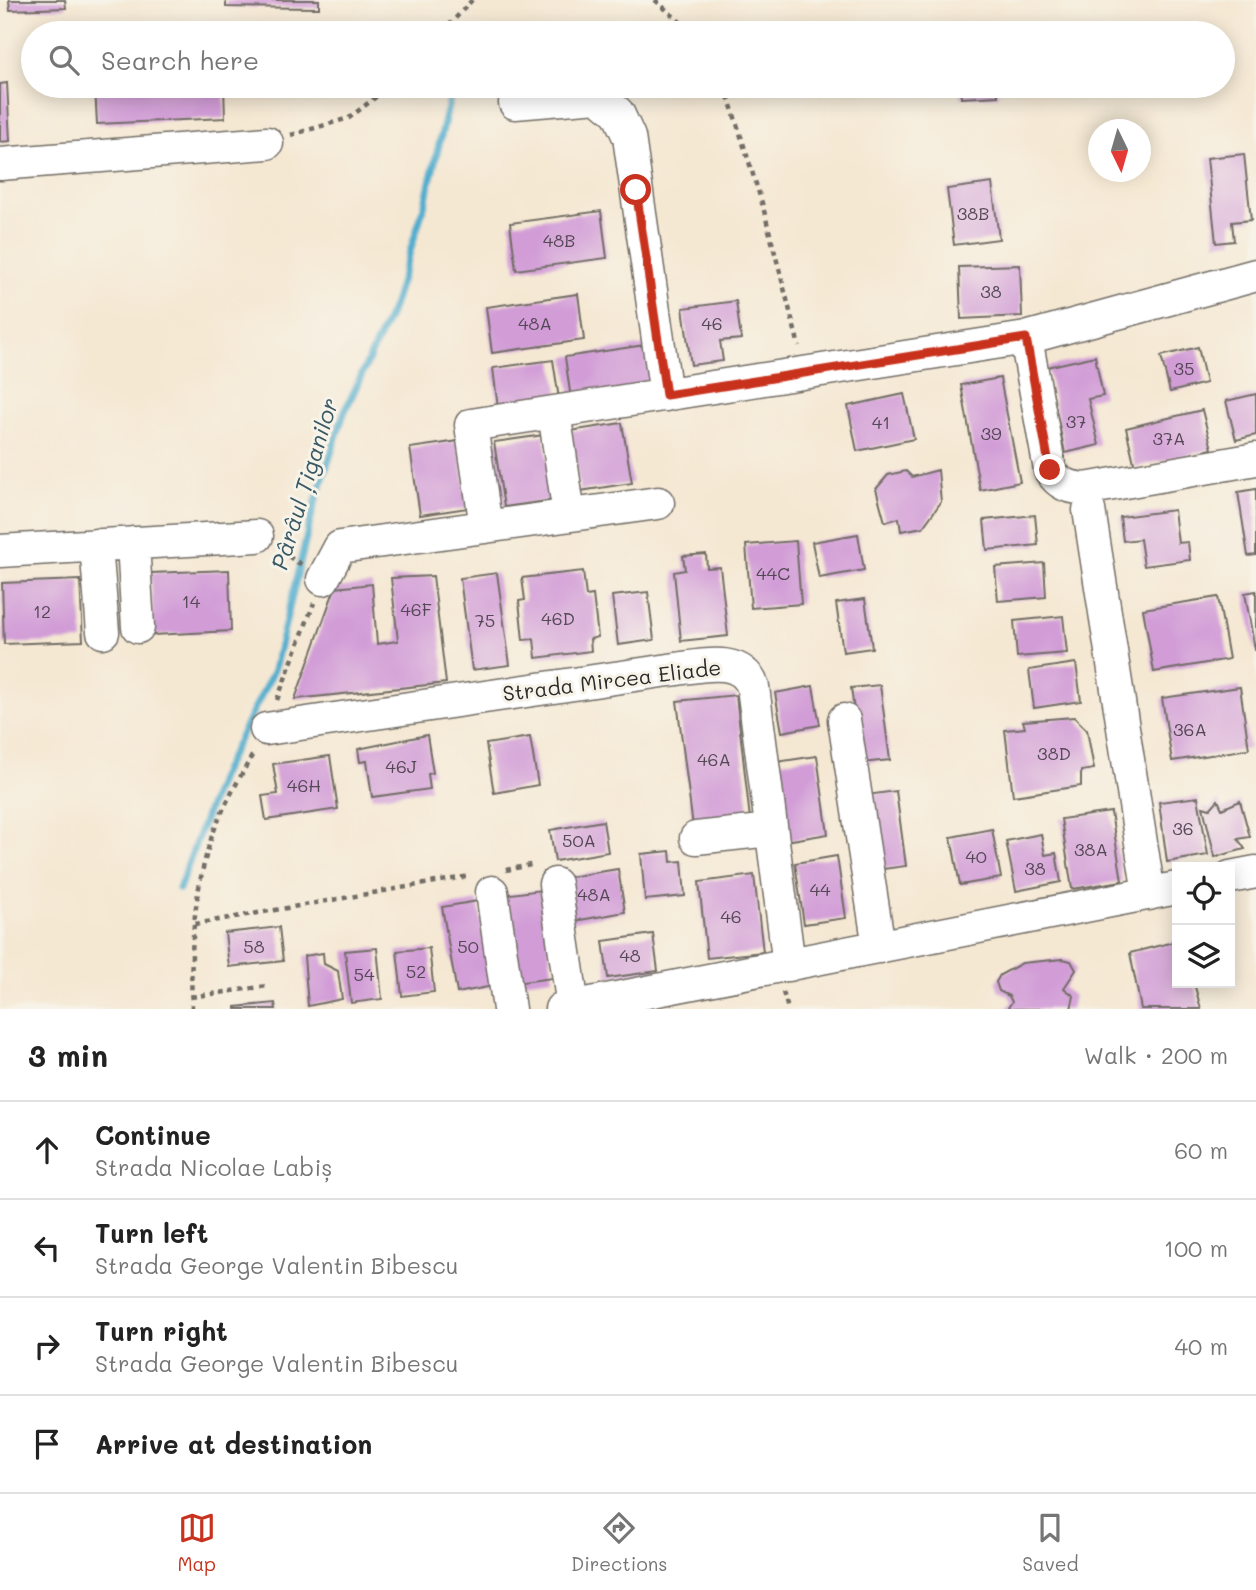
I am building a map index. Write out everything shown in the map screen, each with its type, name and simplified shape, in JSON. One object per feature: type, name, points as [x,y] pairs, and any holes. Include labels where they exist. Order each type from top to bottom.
[{"type":"street","points":[[515,103],[574,98]]},
{"type":"street","points":[[600,98],[618,113],[629,137],[666,395]]},
{"type":"street","points":[[0,164],[267,143]]},
{"type":"street","points":[[486,527],[471,425],[1026,338],[1256,275]]},
{"type":"street","points":[[1026,338],[1050,470],[1056,480],[1067,487],[1085,489],[1256,459]]},
{"type":"street","points":[[554,412],[569,515]]},
{"type":"street","points":[[323,579],[340,547],[658,503]]},
{"type":"street","points":[[550,874],[567,1008],[1163,891],[1089,510]]},
{"type":"street","points":[[0,551],[257,536]]},
{"type":"street","points":[[133,543],[138,627]]},
{"type":"street","points":[[96,545],[103,632]]},
{"type":"street","name":"Strada Mircea Eliade","points":[[266,729],[669,670],[730,665],[741,669],[750,677],[753,687],[789,965]]},
{"type":"street","points":[[844,720],[879,947]]},
{"type":"street","points":[[696,838],[771,830]]},
{"type":"street","points":[[1235,876],[1256,872]]},
{"type":"street","points":[[487,880],[509,1009]]},
{"type":"path","points":[[453,21],[472,0]]},
{"type":"path","points":[[655,0],[679,21]]},
{"type":"path","points":[[267,143],[349,118],[375,98]]},
{"type":"path","points":[[729,98],[762,203],[806,374]]},
{"type":"path","points":[[192,1009],[195,924],[208,849],[266,729],[323,579],[257,536]]},
{"type":"path","points":[[195,924],[487,880],[550,874]]},
{"type":"path","points":[[191,997],[267,986]]},
{"type":"building","points":[[9,0],[65,0],[66,8],[10,10]]},
{"type":"building","points":[[226,0],[319,0],[319,8],[226,7]]},
{"type":"building","points":[[7,83],[10,141],[0,142],[0,84]]},
{"type":"building","points":[[96,98],[224,98],[225,118],[97,124]]},
{"type":"building","points":[[1244,154],[1251,220],[1232,222],[1234,241],[1216,243],[1207,158]]},
{"type":"building","points":[[992,183],[999,239],[954,245],[947,189]]},
{"type":"building","points":[[601,211],[607,258],[516,270],[510,223]]},
{"type":"building","points":[[1020,265],[1022,316],[961,319],[959,267]]},
{"type":"building","points":[[578,294],[584,340],[492,353],[486,307]]},
{"type":"building","points":[[736,301],[741,339],[720,341],[723,361],[691,365],[683,308]]},
{"type":"building","points":[[645,345],[651,387],[571,399],[565,357]]},
{"type":"building","points":[[1198,347],[1206,383],[1170,392],[1161,356]]},
{"type":"building","points":[[1095,356],[1103,396],[1088,399],[1099,445],[1065,453],[1047,367]]},
{"type":"building","points":[[553,360],[559,399],[498,408],[493,368]]},
{"type":"building","points":[[1000,378],[1020,482],[980,490],[961,385]]},
{"type":"building","points":[[904,394],[914,439],[857,451],[848,406]]},
{"type":"building","points":[[1256,394],[1256,435],[1236,440],[1226,401]]},
{"type":"building","points":[[1202,410],[1212,449],[1135,467],[1126,428]]},
{"type":"building","points":[[622,423],[632,483],[580,491],[570,431]]},
{"type":"building","points":[[544,435],[554,500],[504,507],[494,442]]},
{"type":"building","points":[[459,441],[468,508],[420,515],[410,448]]},
{"type":"building","points":[[938,470],[941,502],[923,527],[901,531],[899,518],[885,522],[876,489],[888,475],[906,471],[912,477]]},
{"type":"building","points":[[1256,489],[1256,555],[1248,556],[1238,492]]},
{"type":"building","points":[[1174,510],[1178,543],[1188,542],[1190,560],[1144,566],[1140,539],[1123,541],[1120,517]]},
{"type":"building","points":[[1035,515],[1038,545],[987,550],[984,520]]},
{"type":"building","points":[[858,534],[864,570],[819,578],[812,542]]},
{"type":"building","points":[[796,541],[801,604],[751,608],[746,545]]},
{"type":"building","points":[[706,554],[707,568],[720,567],[728,636],[681,641],[674,572],[685,570],[683,556]]},
{"type":"building","points":[[1044,563],[1046,597],[998,601],[995,567]]},
{"type":"building","points":[[229,570],[231,631],[153,635],[151,573]]},
{"type":"building","points":[[583,571],[586,596],[593,595],[598,637],[590,639],[591,651],[536,658],[534,639],[523,640],[519,601],[525,600],[522,578]]},
{"type":"building","points":[[497,573],[510,665],[472,670],[460,578]]},
{"type":"building","points":[[433,576],[446,683],[295,699],[335,588],[372,584],[377,644],[398,641],[391,578]]},
{"type":"building","points":[[80,580],[83,641],[4,644],[2,583]]},
{"type":"building","points":[[1256,591],[1256,650],[1255,650],[1245,593]]},
{"type":"building","points":[[648,592],[654,640],[618,645],[612,596]]},
{"type":"building","points":[[1218,597],[1229,659],[1154,672],[1143,609]]},
{"type":"building","points":[[865,599],[872,648],[843,652],[836,603]]},
{"type":"building","points":[[1063,616],[1067,653],[1017,657],[1014,621]]},
{"type":"building","points":[[1076,663],[1081,701],[1034,708],[1029,670]]},
{"type":"building","points":[[880,685],[890,760],[861,763],[851,688]]},
{"type":"building","points":[[813,686],[820,725],[782,732],[775,693]]},
{"type":"building","points":[[1240,687],[1249,749],[1172,761],[1162,698]]},
{"type":"building","points":[[736,695],[750,819],[693,827],[677,701]]},
{"type":"building","points":[[1074,717],[1087,730],[1094,769],[1081,771],[1081,786],[1013,796],[1005,730],[1025,728],[1023,721]]},
{"type":"building","points":[[427,735],[433,773],[428,774],[430,789],[372,797],[367,761],[360,762],[358,749]]},
{"type":"building","points":[[530,737],[538,785],[494,793],[486,744]]},
{"type":"building","points":[[330,756],[338,809],[266,820],[262,796],[278,794],[273,764]]},
{"type":"building","points":[[817,756],[828,834],[786,841],[776,762]]},
{"type":"building","points":[[896,791],[906,866],[876,870],[866,795]]},
{"type":"building","points":[[1198,797],[1208,855],[1167,862],[1159,802]]},
{"type":"building","points":[[1218,800],[1222,809],[1240,801],[1250,837],[1238,839],[1245,849],[1215,857],[1203,807],[1210,809]]},
{"type":"building","points":[[1111,812],[1122,881],[1072,889],[1061,819]]},
{"type":"building","points":[[603,821],[608,852],[555,861],[550,830]]},
{"type":"building","points":[[992,829],[1001,878],[960,885],[951,837]]},
{"type":"building","points":[[1041,834],[1045,855],[1056,853],[1061,882],[1016,891],[1006,841]]},
{"type":"building","points":[[670,851],[671,862],[682,861],[685,896],[645,900],[641,854]]},
{"type":"building","points":[[837,856],[846,918],[804,924],[795,863]]},
{"type":"building","points":[[618,869],[625,912],[569,922],[562,878]]},
{"type":"building","points":[[754,875],[763,952],[707,958],[699,882]]},
{"type":"building","points":[[541,890],[553,978],[515,983],[503,895]]},
{"type":"building","points":[[478,901],[493,986],[457,993],[442,907]]},
{"type":"building","points":[[279,927],[283,961],[229,967],[225,933]]},
{"type":"building","points":[[653,934],[658,971],[608,978],[603,941]]},
{"type":"building","points":[[1172,942],[1172,988],[1195,988],[1201,1009],[1141,1009],[1130,953]]},
{"type":"building","points":[[377,948],[382,999],[351,1003],[345,951]]},
{"type":"building","points":[[429,948],[434,992],[402,996],[397,951]]},
{"type":"building","points":[[323,953],[324,964],[338,971],[342,999],[308,1006],[304,956]]},
{"type":"building","points":[[1063,959],[1071,961],[1076,970],[1064,988],[1074,996],[1071,1009],[1007,1009],[1012,1002],[1009,996],[999,991],[996,982],[1000,975],[1022,963]]},
{"type":"building","points":[[275,1003],[276,1009],[236,1009],[236,1007]]},
{"type":"waterway","name":"Pârâul Țiganilor","points":[[179,889],[220,777],[274,670],[313,510],[344,413],[393,307],[425,203],[450,98]]},
{"type":"route","points":[[636,190],[666,395],[1026,338],[1050,470]]}]
